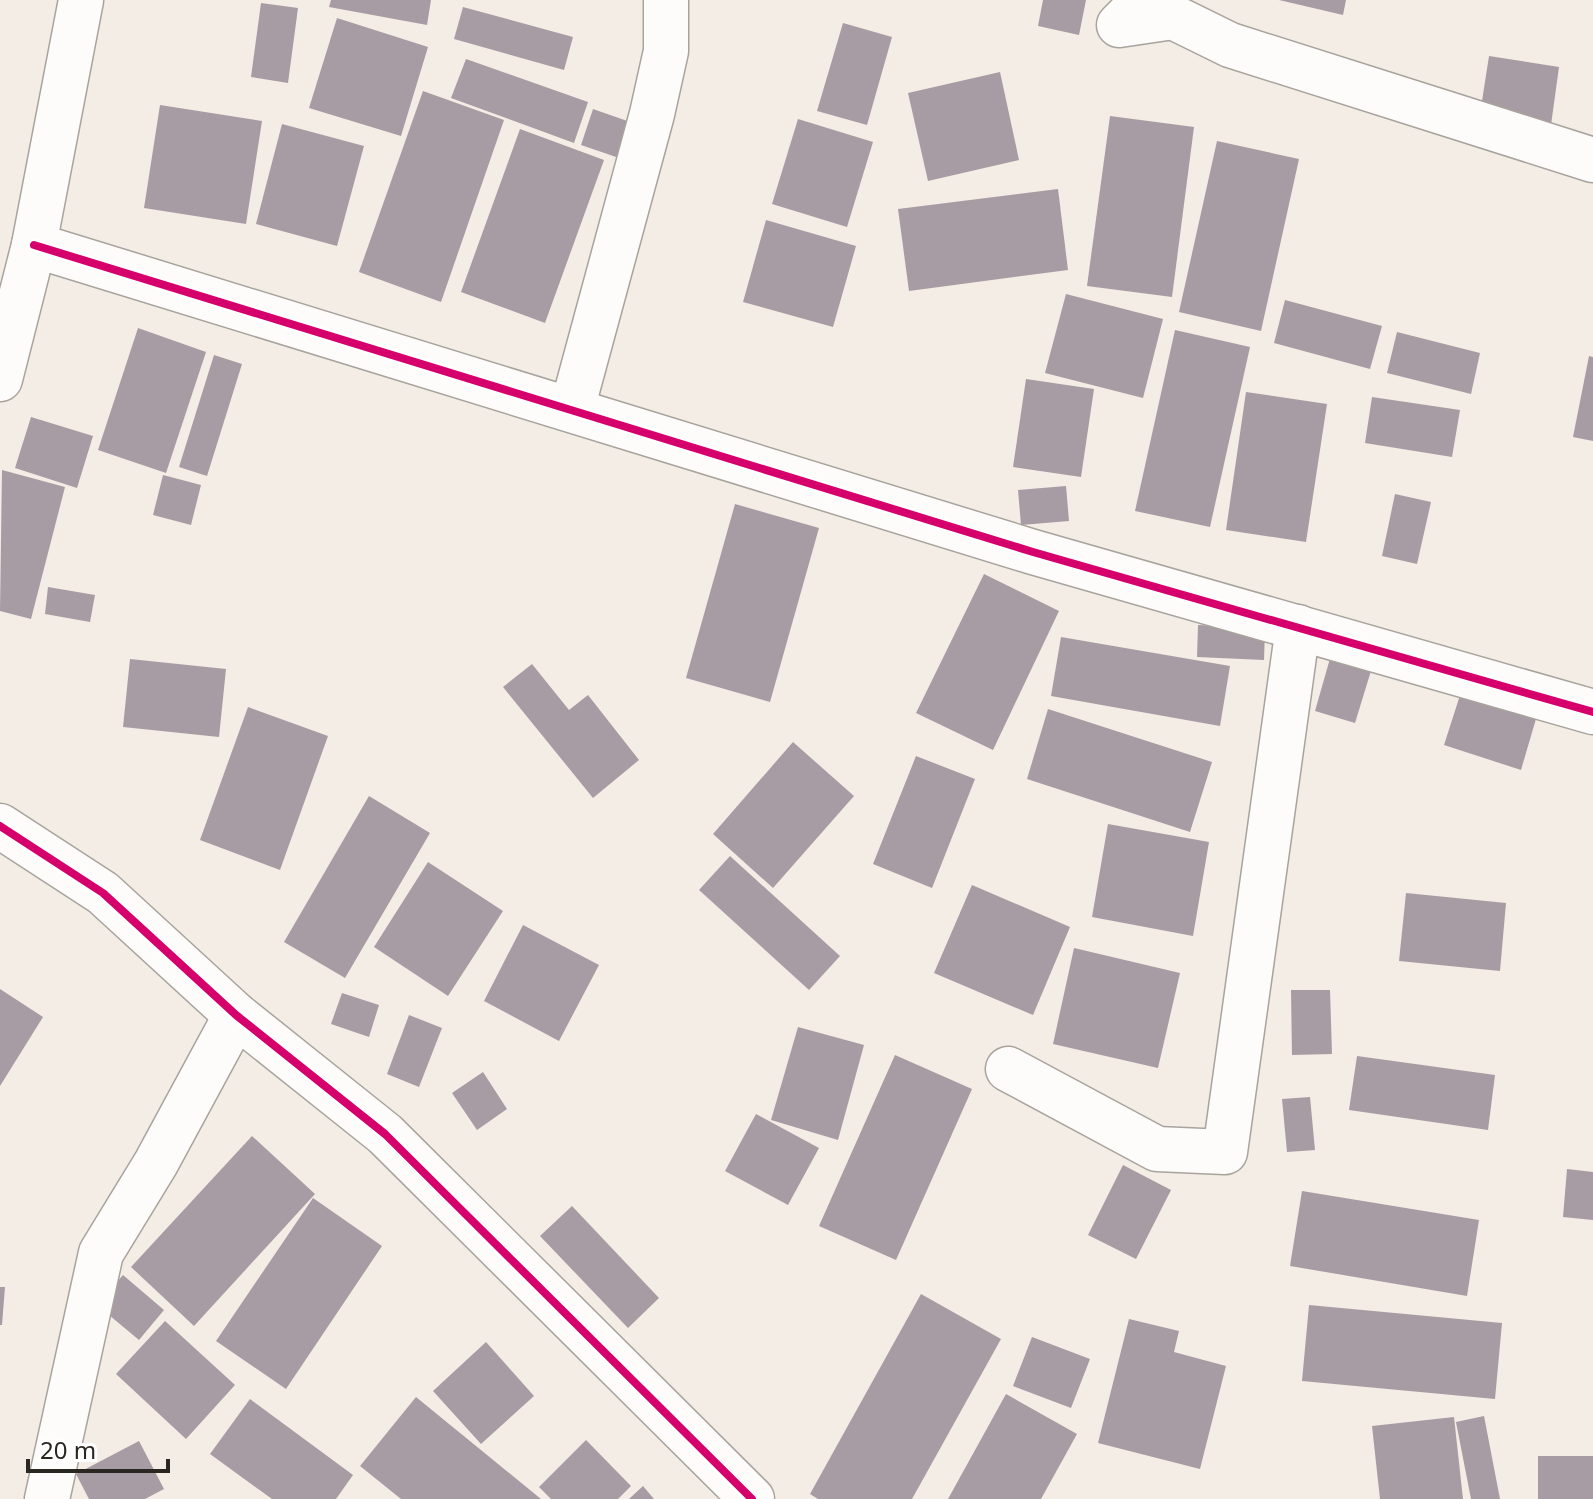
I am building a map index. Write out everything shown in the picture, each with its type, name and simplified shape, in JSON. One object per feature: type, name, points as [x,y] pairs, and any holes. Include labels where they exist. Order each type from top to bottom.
[{"type":"street","points":[[0,379],[34,245],[81,0]]},
{"type":"street","points":[[572,409],[652,114],[666,51],[666,0]]},
{"type":"street","points":[[1159,6],[1230,45],[1591,153]]},
{"type":"street","points":[[34,245],[1033,552],[1593,712]]},
{"type":"street","points":[[1008,1069],[1157,1149],[1225,1152],[1298,627]]},
{"type":"street","points":[[0,826],[103,893],[236,1015],[385,1134],[752,1499]]},
{"type":"street","points":[[47,1499],[101,1253],[156,1163],[236,1015]]},
{"type":"building","points":[[331,0],[431,0],[427,25],[329,7]]},
{"type":"building","points":[[1043,0],[1086,0],[1079,35],[1038,26]]},
{"type":"building","points":[[1279,0],[1346,0],[1343,15]]},
{"type":"building","points":[[261,3],[298,8],[288,83],[251,77]]},
{"type":"building","points":[[463,7],[573,37],[564,70],[454,39]]},
{"type":"building","points":[[337,18],[428,47],[401,136],[309,108]]},
{"type":"building","points":[[843,23],[892,37],[867,125],[817,111]]},
{"type":"building","points":[[1489,56],[1559,67],[1551,125],[1480,114]]},
{"type":"building","points":[[466,59],[588,102],[574,143],[451,98]]},
{"type":"building","points":[[1000,72],[1019,160],[928,181],[908,93]]},
{"type":"building","points":[[423,91],[504,120],[441,302],[359,272]]},
{"type":"building","points":[[160,105],[262,121],[246,224],[144,208]]},
{"type":"building","points":[[593,109],[633,123],[622,159],[581,145]]},
{"type":"building","points":[[1110,116],[1194,127],[1172,297],[1087,286]]},
{"type":"building","points":[[798,119],[873,142],[847,227],[772,204]]},
{"type":"building","points":[[282,124],[364,146],[337,246],[256,224]]},
{"type":"building","points":[[520,129],[604,160],[545,323],[461,292]]},
{"type":"building","points":[[1217,141],[1299,159],[1261,331],[1179,312]]},
{"type":"building","points":[[1058,189],[1068,270],[909,291],[898,209]]},
{"type":"building","points":[[766,220],[856,246],[833,327],[743,302]]},
{"type":"building","points":[[1066,294],[1163,319],[1143,398],[1045,373]]},
{"type":"building","points":[[1285,300],[1382,326],[1370,369],[1274,343]]},
{"type":"building","points":[[138,328],[206,352],[166,473],[98,450]]},
{"type":"building","points":[[1175,330],[1250,347],[1210,527],[1135,511]]},
{"type":"building","points":[[1397,332],[1480,353],[1471,394],[1387,373]]},
{"type":"building","points":[[214,355],[242,364],[207,476],[179,467]]},
{"type":"building","points":[[1589,356],[1593,357],[1593,441],[1573,437]]},
{"type":"building","points":[[1026,379],[1094,389],[1081,477],[1013,467]]},
{"type":"building","points":[[1246,392],[1327,404],[1306,542],[1226,530]]},
{"type":"building","points":[[1372,397],[1460,410],[1452,457],[1365,443]]},
{"type":"building","points":[[31,417],[93,436],[77,488],[15,468]]},
{"type":"building","points":[[2,470],[65,487],[31,619],[0,611]]},
{"type":"building","points":[[163,475],[201,485],[191,525],[153,515]]},
{"type":"building","points":[[1066,486],[1069,521],[1021,525],[1018,490]]},
{"type":"building","points":[[1395,494],[1431,502],[1417,564],[1382,556]]},
{"type":"building","points":[[735,504],[819,528],[770,702],[686,678]]},
{"type":"building","points":[[984,574],[1059,611],[993,750],[916,713]]},
{"type":"building","points":[[48,587],[95,595],[90,622],[45,614]]},
{"type":"building","points":[[1198,625],[1265,628],[1264,660],[1197,657]]},
{"type":"building","points":[[1061,637],[1230,666],[1220,726],[1051,696]]},
{"type":"building","points":[[1333,648],[1374,661],[1355,723],[1315,711]]},
{"type":"building","points":[[130,659],[226,669],[219,737],[123,727]]},
{"type":"building","points":[[532,664],[569,710],[588,695],[639,760],[593,798],[503,687]]},
{"type":"building","points":[[1462,689],[1538,712],[1521,770],[1444,745]]},
{"type":"building","points":[[248,707],[328,736],[280,870],[200,840]]},
{"type":"building","points":[[1048,709],[1212,762],[1190,832],[1027,779]]},
{"type":"building","points":[[793,742],[854,796],[773,888],[713,834]]},
{"type":"building","points":[[916,756],[975,779],[932,888],[873,864]]},
{"type":"building","points":[[369,796],[430,833],[345,978],[284,942]]},
{"type":"building","points":[[1108,824],[1209,842],[1193,936],[1092,917]]},
{"type":"building","points":[[730,856],[840,956],[809,990],[699,890]]},
{"type":"building","points":[[428,862],[503,911],[448,996],[374,947]]},
{"type":"building","points":[[972,885],[1070,927],[1033,1015],[934,973]]},
{"type":"building","points":[[1406,893],[1506,903],[1500,971],[1399,961]]},
{"type":"building","points":[[523,925],[599,965],[559,1041],[484,1001]]},
{"type":"building","points":[[1074,948],[1180,973],[1158,1068],[1053,1044]]},
{"type":"building","points":[[0,989],[43,1017],[0,1086]]},
{"type":"building","points":[[1291,990],[1330,990],[1332,1054],[1292,1055]]},
{"type":"building","points":[[342,993],[379,1005],[369,1037],[331,1024]]},
{"type":"building","points":[[409,1015],[442,1028],[419,1087],[387,1074]]},
{"type":"building","points":[[798,1027],[864,1045],[838,1140],[771,1120]]},
{"type":"building","points":[[895,1055],[972,1089],[896,1260],[819,1226]]},
{"type":"building","points":[[1357,1056],[1495,1075],[1488,1130],[1349,1110]]},
{"type":"building","points":[[483,1072],[507,1109],[477,1130],[452,1093]]},
{"type":"building","points":[[1310,1097],[1315,1150],[1287,1152],[1282,1099]]},
{"type":"building","points":[[756,1114],[819,1148],[788,1205],[725,1171]]},
{"type":"building","points":[[252,1136],[315,1194],[194,1326],[131,1267]]},
{"type":"building","points":[[1123,1165],[1171,1190],[1136,1259],[1088,1235]]},
{"type":"building","points":[[1567,1169],[1593,1172],[1593,1220],[1563,1217]]},
{"type":"building","points":[[1302,1191],[1479,1220],[1467,1296],[1290,1266]]},
{"type":"building","points":[[313,1198],[382,1246],[286,1389],[216,1341]]},
{"type":"building","points":[[572,1206],[659,1298],[628,1328],[540,1236]]},
{"type":"building","points":[[123,1275],[164,1310],[139,1340],[97,1305]]},
{"type":"building","points":[[0,1287],[5,1287],[2,1325],[0,1325]]},
{"type":"building","points":[[921,1294],[1001,1339],[912,1499],[818,1499],[810,1494]]},
{"type":"building","points":[[1309,1305],[1502,1323],[1495,1399],[1302,1381]]},
{"type":"building","points":[[1129,1319],[1179,1331],[1174,1352],[1226,1366],[1200,1469],[1098,1443]]},
{"type":"building","points":[[165,1321],[235,1385],[186,1439],[116,1374]]},
{"type":"building","points":[[1032,1337],[1090,1359],[1071,1408],[1013,1386]]},
{"type":"building","points":[[486,1342],[534,1396],[481,1444],[433,1391]]},
{"type":"building","points":[[1006,1394],[1077,1434],[1041,1499],[948,1499]]},
{"type":"building","points":[[416,1397],[541,1499],[401,1499],[360,1466]]},
{"type":"building","points":[[250,1399],[353,1475],[336,1499],[272,1499],[210,1454]]},
{"type":"building","points":[[1484,1416],[1500,1499],[1471,1499],[1456,1422]]},
{"type":"building","points":[[1454,1417],[1463,1499],[1380,1499],[1372,1426]]},
{"type":"building","points":[[586,1440],[631,1486],[618,1499],[551,1499],[539,1487]]},
{"type":"building","points":[[139,1441],[164,1489],[145,1499],[89,1499],[76,1474]]},
{"type":"building","points":[[1538,1456],[1593,1456],[1593,1499],[1538,1499]]},
{"type":"building","points":[[643,1486],[654,1499],[629,1499]]},
{"type":"cycle path","points":[[34,245],[1033,552],[1593,712]]},
{"type":"cycle path","points":[[0,826],[103,893],[236,1015],[385,1134],[752,1499]]}]
